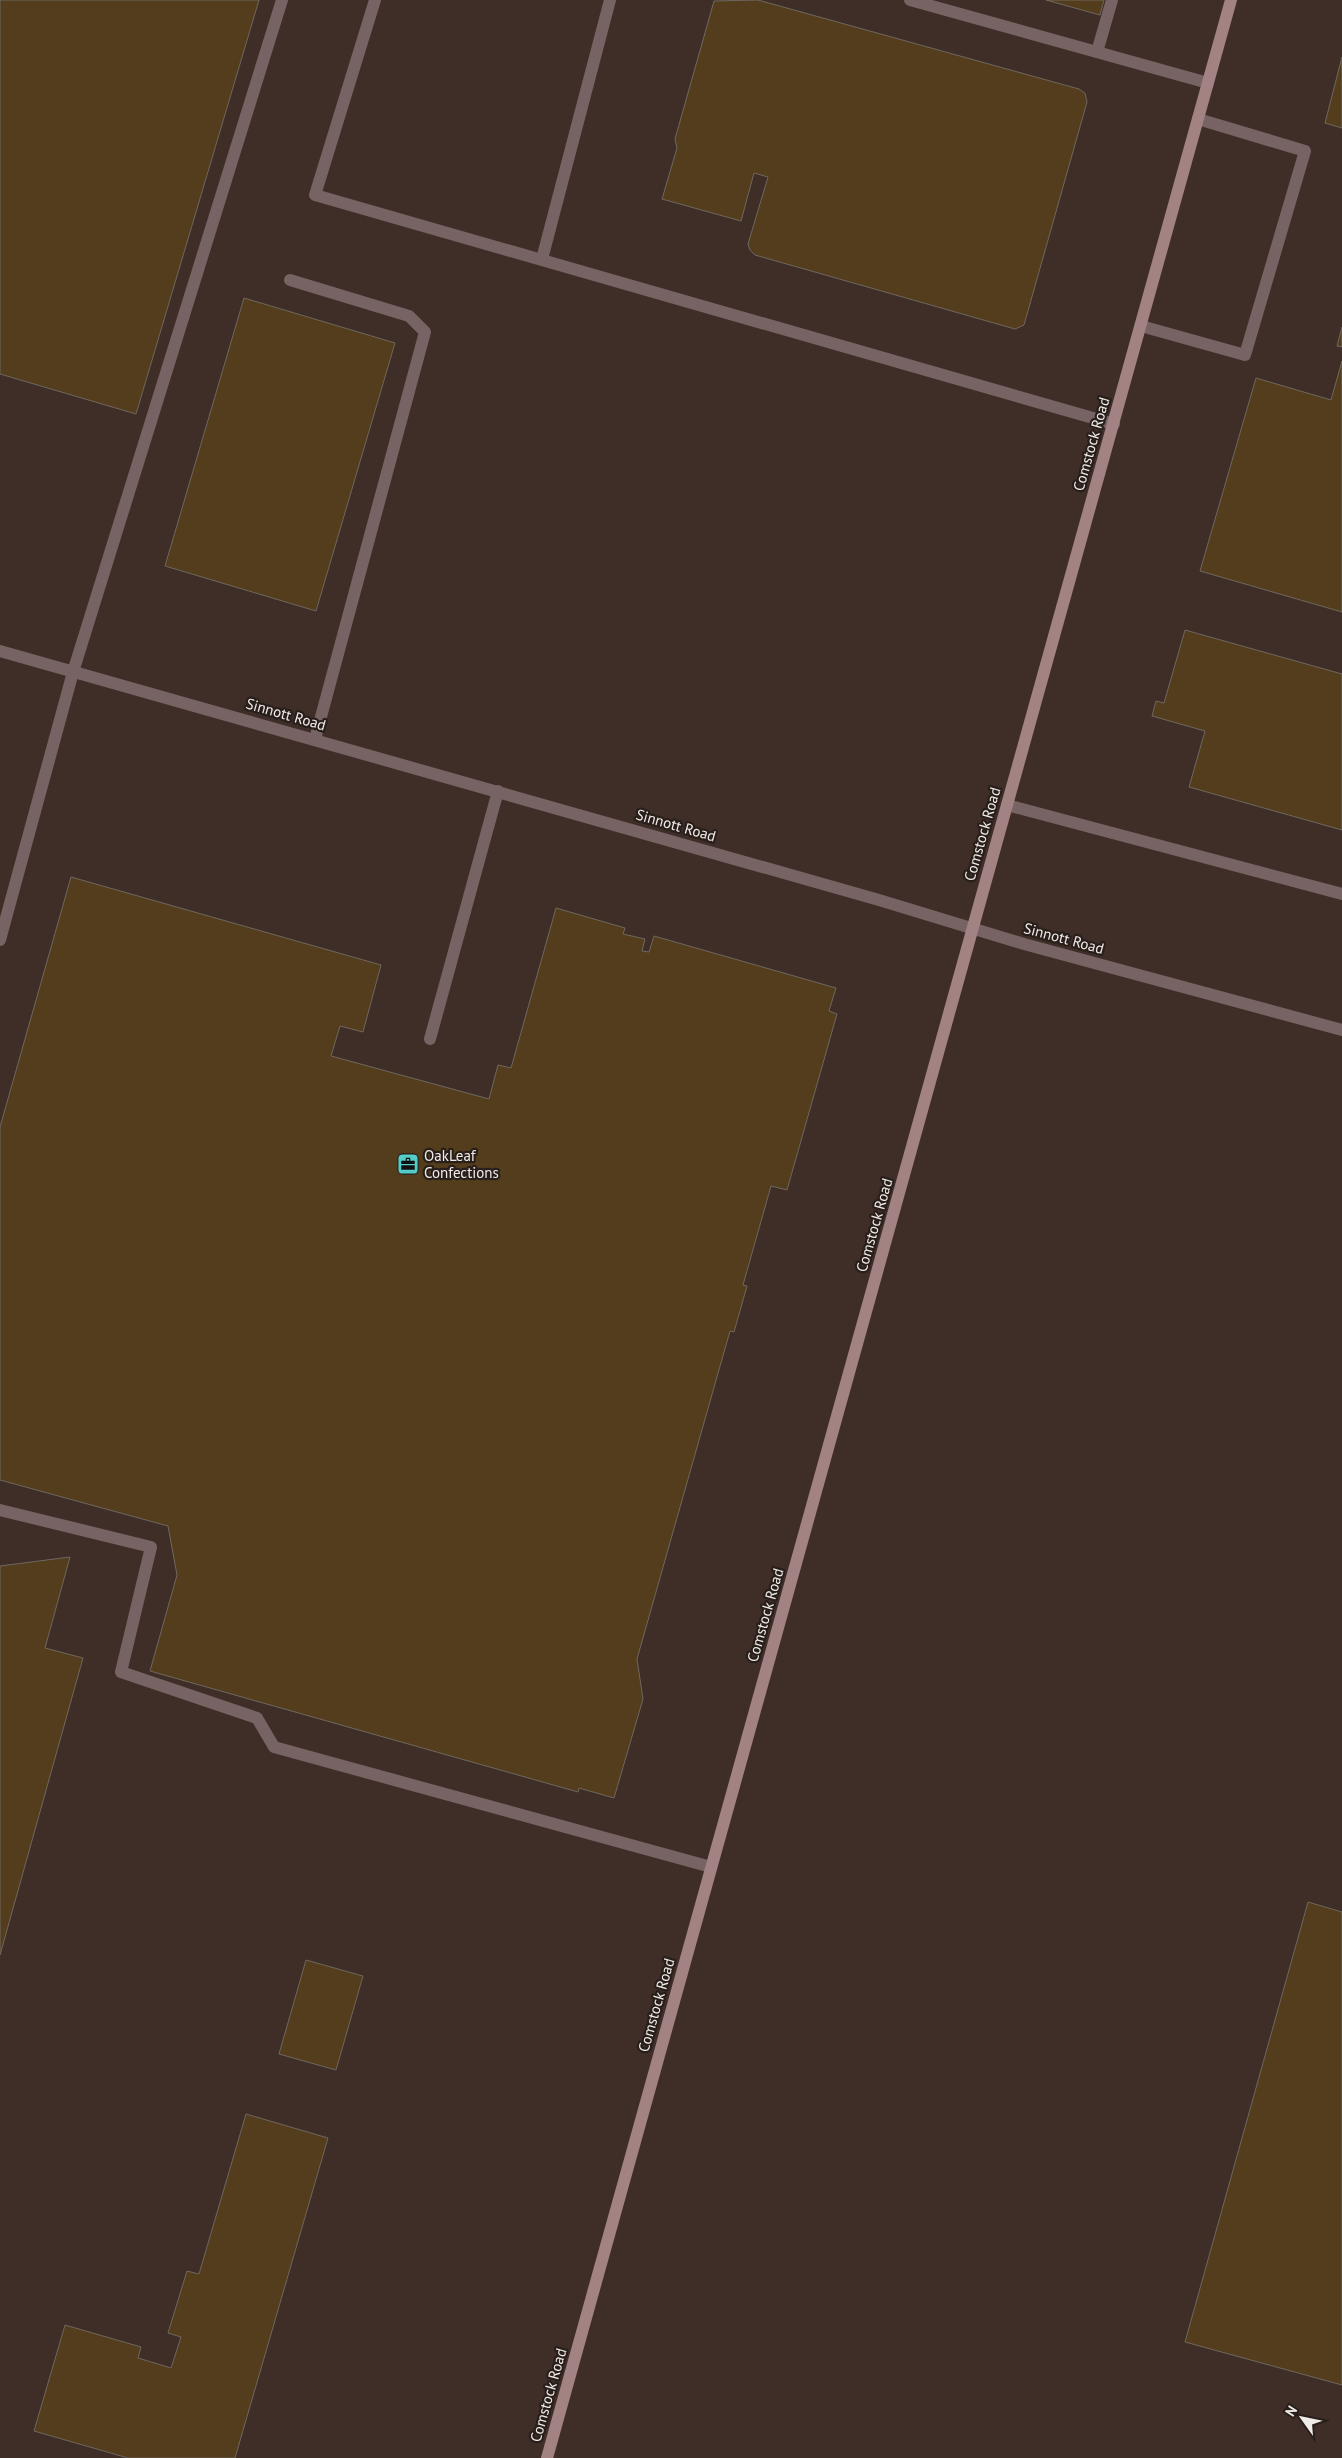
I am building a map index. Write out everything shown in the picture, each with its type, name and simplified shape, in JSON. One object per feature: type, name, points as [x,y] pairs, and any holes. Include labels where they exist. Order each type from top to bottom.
[{"type":"street","points":[[0,940],[73,672],[282,0]]},
{"type":"street","points":[[374,0],[316,195],[1114,424]]},
{"type":"street","points":[[542,260],[610,0]]},
{"type":"street","points":[[910,0],[1208,83]]},
{"type":"street","points":[[1098,52],[1112,0]]},
{"type":"street","name":"Comstock Road","points":[[547,2458],[1231,0]]},
{"type":"street","points":[[1141,326],[1245,355],[1306,151],[1198,119]]},
{"type":"street","points":[[290,280],[409,316],[425,332],[315,739]]},
{"type":"street","name":"Sinnott Road","points":[[0,651],[879,900],[972,930],[1342,1030]]},
{"type":"street","points":[[430,1039],[498,791]]},
{"type":"street","points":[[1007,805],[1342,894]]},
{"type":"street","points":[[0,1510],[151,1547],[121,1672],[257,1718],[274,1747],[711,1868]]},
{"type":"shaded area","points":[[0,0],[1342,0],[1342,2458],[0,2458]]},
{"type":"building","points":[[0,0],[259,0],[136,414],[0,374]]},
{"type":"building","points":[[758,0],[1079,89],[1085,93],[1087,102],[1024,325],[1015,329],[755,255],[750,250],[748,244],[768,177],[754,173],[741,221],[662,199],[677,148],[675,139],[714,1]]},
{"type":"building","points":[[1046,0],[1104,0],[1100,15]]},
{"type":"building","points":[[1342,57],[1342,128],[1325,123]]},
{"type":"building","points":[[244,298],[395,343],[316,611],[165,566]]},
{"type":"building","points":[[1342,327],[1342,347],[1337,346]]},
{"type":"building","points":[[1342,361],[1342,612],[1200,571],[1256,378],[1331,400]]},
{"type":"building","points":[[1185,630],[1342,674],[1342,830],[1189,787],[1205,731],[1152,716],[1156,701],[1164,703]]},
{"type":"building","points":[[71,877],[381,965],[363,1032],[340,1026],[331,1056],[489,1099],[498,1065],[511,1068],[556,908],[625,928],[623,934],[645,939],[642,951],[649,952],[654,936],[836,988],[829,1011],[837,1014],[787,1190],[771,1186],[743,1285],[747,1286],[734,1332],[730,1331],[637,1659],[643,1699],[614,1798],[579,1788],[578,1792],[150,1671],[177,1575],[168,1526],[0,1480],[0,1127]]},
{"type":"building","points":[[70,1557],[45,1648],[83,1658],[0,1955],[0,1566]]},
{"type":"building","points":[[1308,1902],[1342,1912],[1342,2385],[1185,2342]]},
{"type":"building","points":[[306,1960],[363,1976],[336,2070],[279,2054]]},
{"type":"building","points":[[246,2114],[328,2138],[235,2458],[128,2458],[34,2431],[65,2325],[141,2347],[138,2358],[171,2368],[181,2337],[168,2333],[187,2271],[199,2274]]},
{"type":"place","name":"OakLeaf Confections","points":[[408,1164]]}]
